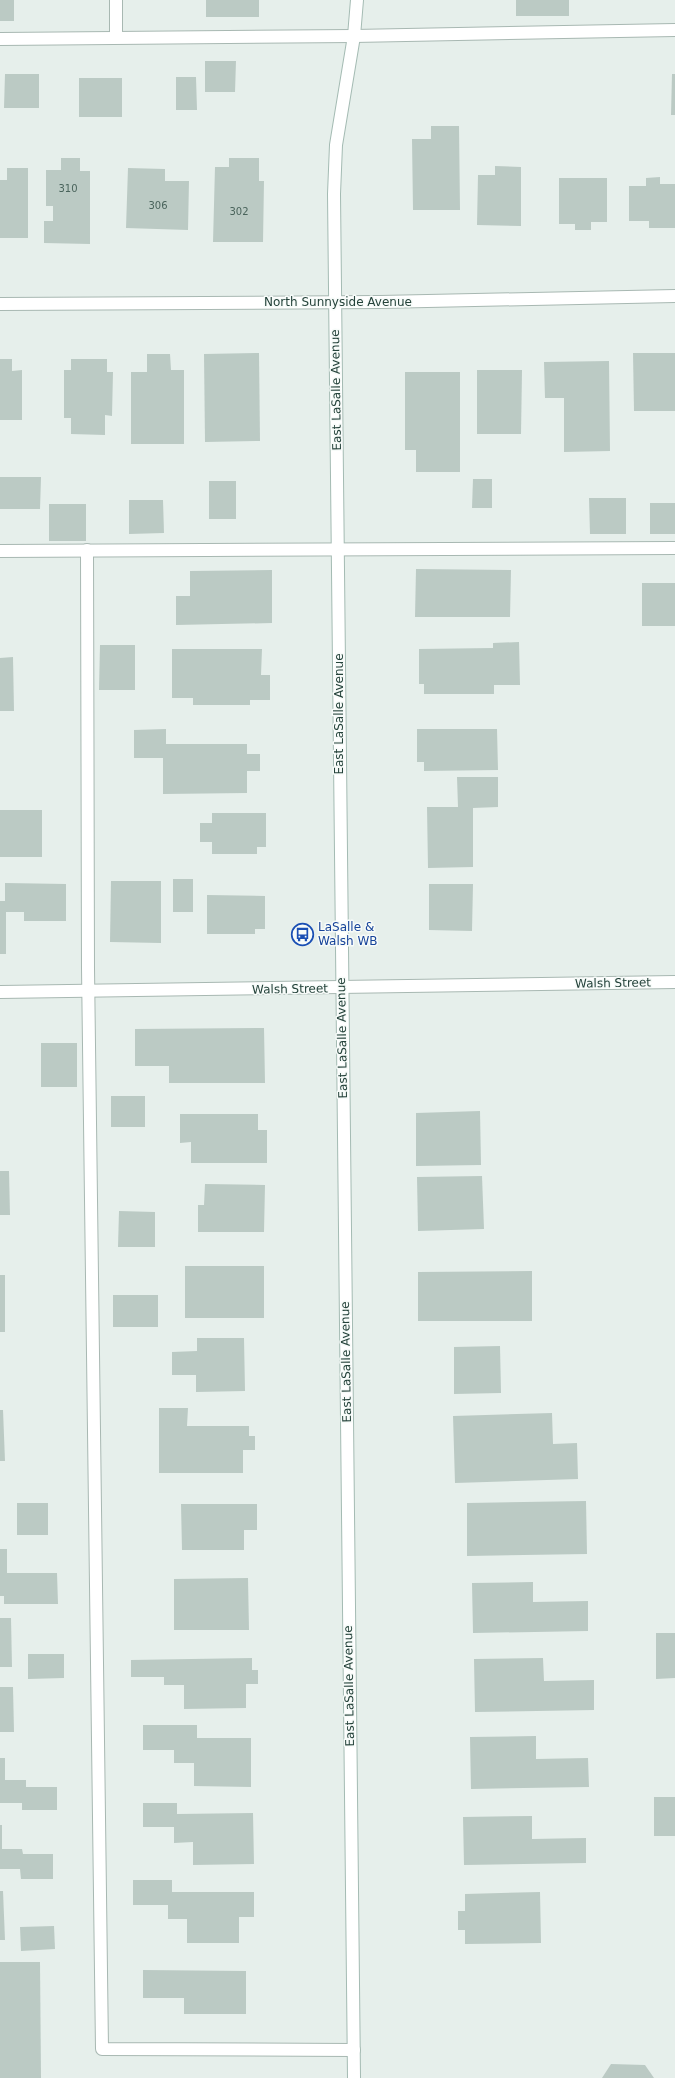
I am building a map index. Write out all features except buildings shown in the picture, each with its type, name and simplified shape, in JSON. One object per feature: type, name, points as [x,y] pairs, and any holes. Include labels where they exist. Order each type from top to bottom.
[{"type":"street","points":[[116,0],[116,36]]},
{"type":"street","name":"East LaSalle Avenue","points":[[354,2078],[334,194],[336,145],[354,36],[357,0]]},
{"type":"street","points":[[0,39],[116,36],[354,36],[675,30]]},
{"type":"street","name":"North Sunnyside Avenue","points":[[0,304],[335,302],[675,296]]},
{"type":"street","points":[[0,551],[675,548]]},
{"type":"street","points":[[87,550],[88,991],[102,2049],[354,2050]]},
{"type":"street","name":"Walsh Street","points":[[0,992],[675,982]]},
{"type":"place","name":"LaSalle & Walsh WB","points":[[303,934]]}]
